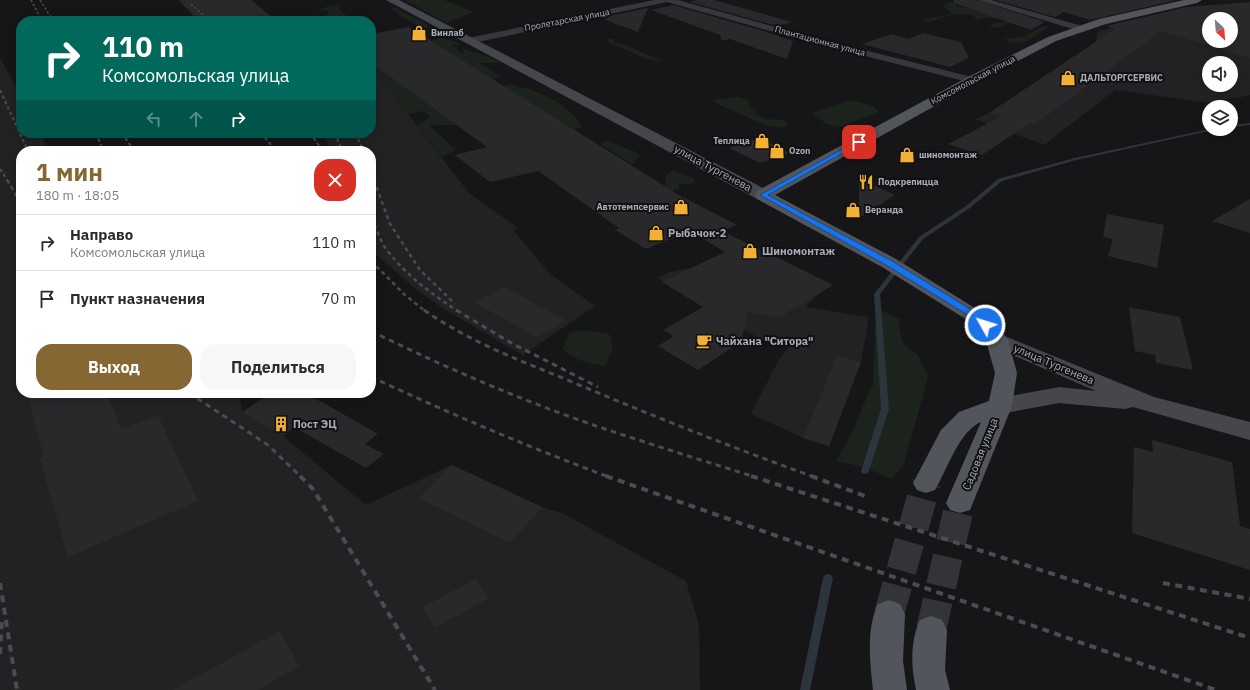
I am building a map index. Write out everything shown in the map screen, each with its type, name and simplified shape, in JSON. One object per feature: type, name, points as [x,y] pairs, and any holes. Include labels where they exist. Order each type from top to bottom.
[{"type":"main road","name":"улица Тургенева","points":[[391,0],[763,195],[889,263],[972,314],[985,325],[997,340],[1146,403],[1250,431]]},
{"type":"main road","name":"Комсомольская улица","points":[[763,195],[972,80],[1052,39],[1079,28],[1197,0]]},
{"type":"main road","name":"Садовая улица","points":[[960,503],[1000,406],[1006,373],[997,340]]},
{"type":"main road","points":[[1000,406],[1059,395],[1146,403]]},
{"type":"main road","name":"Садовая улица","points":[[926,483],[950,436],[968,418],[1000,406]]},
{"type":"main road","points":[[888,614],[886,661],[890,690]]},
{"type":"main road","points":[[931,630],[928,670],[934,690]]},
{"type":"street","name":"Пролетарская улица","points":[[468,41],[668,0]]},
{"type":"street","name":"Плантационная улица","points":[[668,0],[809,39],[972,80]]},
{"type":"street","points":[[982,0],[1079,28]]},
{"type":"shaded area","points":[[405,0],[444,0],[474,12],[446,23]]},
{"type":"shaded area","points":[[956,1],[962,2],[956,4],[956,6],[964,8],[973,7],[1017,18],[1003,26],[988,28],[995,23],[1006,22],[1006,20],[986,17],[975,20],[976,18],[971,15],[958,14],[927,22],[923,20],[953,14],[943,7],[947,3]]},
{"type":"shaded area","points":[[333,5],[339,6],[339,10],[347,16],[325,16],[329,13],[327,10],[318,10]]},
{"type":"shaded area","points":[[1205,5],[1230,6],[1250,11],[1250,95],[1226,100],[1202,100],[1202,102],[1115,90],[1044,145],[975,119],[989,113],[1096,42],[1098,31]]},
{"type":"shaded area","points":[[394,7],[428,25],[428,28],[418,26],[409,21],[392,9]]},
{"type":"shaded area","points":[[1043,26],[1048,27],[1026,41],[1012,43],[1004,39],[1023,37]]},
{"type":"shaded area","points":[[437,36],[462,44],[451,45],[465,54],[461,48],[502,63],[480,63],[502,77],[492,79],[431,41],[437,39]]},
{"type":"shaded area","points":[[607,39],[613,39],[615,43],[625,45],[663,61],[646,59],[606,41]]},
{"type":"shaded area","points":[[0,58],[16,87],[16,138],[42,138],[46,146],[16,146],[16,398],[242,398],[240,400],[242,412],[283,436],[366,505],[452,465],[542,507],[562,513],[686,581],[699,625],[700,690],[0,690]]},
{"type":"shaded area","points":[[376,66],[384,68],[382,71],[457,125],[429,125],[456,150],[442,157],[417,125],[430,117],[423,111],[408,114],[376,72]]},
{"type":"shaded area","points":[[376,72],[469,193],[518,228],[513,230],[550,274],[595,306],[523,355],[447,311],[414,288],[376,254],[376,146],[329,146],[326,138],[376,138]]},
{"type":"shaded area","points":[[509,84],[535,91],[559,103],[573,115],[582,127],[573,129],[503,86]]},
{"type":"shaded area","points":[[738,97],[748,100],[750,106],[756,110],[755,114],[766,119],[784,120],[788,125],[784,128],[765,125],[719,105],[713,100]]},
{"type":"shaded area","points":[[851,100],[873,106],[879,112],[840,127],[826,124],[812,113]]},
{"type":"shaded area","points":[[606,141],[636,152],[640,157],[636,158],[635,163],[632,164],[602,145],[601,143]]},
{"type":"shaded area","points":[[673,170],[694,179],[695,183],[678,185],[680,189],[671,191],[665,185],[666,175]]},
{"type":"shaded area","points":[[771,254],[833,285],[821,291],[805,307],[869,317],[861,362],[829,446],[803,438],[751,414],[779,359],[790,346],[761,339],[709,311],[657,278],[670,272],[691,268],[720,255],[744,269]]},
{"type":"shaded area","points":[[882,311],[900,319],[899,326],[903,344],[918,355],[928,377],[904,464],[892,479],[867,468],[836,461],[850,436],[873,383],[875,324]]},
{"type":"shaded area","points":[[586,330],[609,334],[613,348],[605,366],[582,361],[567,353],[563,349],[569,333]]},
{"type":"building","points":[[179,0],[251,0],[271,16],[193,16]]},
{"type":"building","points":[[697,0],[714,0],[792,22],[777,26],[690,2]]},
{"type":"building","points":[[954,0],[977,0],[1045,22],[1031,30],[954,3]]},
{"type":"building","points":[[996,0],[1177,0],[1090,20],[1064,12],[1055,17]]},
{"type":"building","points":[[1250,2],[1250,58],[1217,48],[1238,48],[1238,12],[1202,12],[1202,43],[1161,31],[1034,125],[1030,123],[982,155],[948,144],[1002,116],[989,113],[1115,29],[1106,26],[1187,7]]},
{"type":"building","points":[[673,5],[793,41],[787,59],[730,39],[722,41],[720,35],[651,10]]},
{"type":"building","points":[[648,8],[638,32],[600,18]]},
{"type":"building","points":[[409,27],[679,195],[737,225],[722,231],[833,285],[780,317],[748,312],[741,342],[698,370],[658,346],[674,336],[663,330],[703,307],[662,282],[725,252],[690,231],[646,249],[615,230],[619,228],[538,171],[490,182],[455,155],[487,147],[376,67],[376,33]]},
{"type":"building","points":[[923,33],[961,42],[969,58],[950,67],[862,44],[891,34],[909,39]]},
{"type":"building","points":[[760,138],[790,153],[760,163],[729,148]]},
{"type":"building","points":[[859,179],[895,195],[859,218]]},
{"type":"building","points":[[1250,199],[1250,233],[1212,221]]},
{"type":"building","points":[[1107,214],[1164,225],[1157,268],[1108,256],[1113,239],[1103,237]]},
{"type":"building","points":[[504,287],[566,320],[537,337],[475,303]]},
{"type":"building","points":[[1129,307],[1180,317],[1193,370],[1156,363],[1155,355],[1135,351]]},
{"type":"building","points":[[837,356],[861,362],[829,446],[803,438]]},
{"type":"building","points":[[28,398],[109,398],[121,429],[158,415],[198,501],[68,557],[40,459],[44,458]]},
{"type":"building","points":[[263,398],[314,398],[378,434],[365,444],[384,454],[366,468],[294,427],[283,436],[242,412]]},
{"type":"building","points":[[1152,440],[1232,462],[1240,526],[1250,529],[1250,570],[1132,533],[1134,447],[1153,452]]},
{"type":"building","points":[[452,465],[542,507],[510,543],[419,498]]},
{"type":"building","points":[[476,579],[488,599],[435,627],[423,607]]},
{"type":"building","points":[[280,631],[299,666],[258,690],[173,690]]},
{"type":"waterway","points":[[1238,125],[1250,124]]},
{"type":"waterway","points":[[865,471],[885,409],[877,294],[921,238],[968,207],[1000,180],[1075,159],[1202,132]]},
{"type":"waterway","points":[[805,690],[828,578]]},
{"type":"tunnel","points":[[889,614],[926,483]]},
{"type":"tunnel","points":[[931,630],[960,503]]},
{"type":"railway","points":[[31,0],[39,16]]},
{"type":"railway","points":[[40,0],[50,16]]},
{"type":"railway","points":[[191,4],[204,16]]},
{"type":"railway","points":[[0,90],[16,125]]},
{"type":"railway","points":[[22,138],[26,146]]},
{"type":"railway","points":[[98,138],[101,146]]},
{"type":"railway","points":[[125,138],[131,146]]},
{"type":"railway","points":[[265,138],[272,146]]},
{"type":"railway","points":[[314,138],[319,146]]},
{"type":"railway","points":[[337,138],[340,146]]},
{"type":"railway","points":[[358,138],[361,146]]},
{"type":"railway","points":[[0,169],[8,181]]},
{"type":"railway","points":[[7,180],[16,195]]},
{"type":"railway","points":[[376,186],[390,224],[420,270],[455,304]]},
{"type":"railway","points":[[376,229],[384,246],[399,265],[427,290],[458,311]]},
{"type":"railway","points":[[376,266],[405,295],[425,311]]},
{"type":"railway","points":[[424,310],[461,333],[517,359],[724,444],[814,477]]},
{"type":"railway","points":[[456,310],[513,344],[598,387]]},
{"type":"railway","points":[[376,333],[456,371],[543,407],[659,447],[755,477]]},
{"type":"railway","points":[[376,379],[489,429],[609,477]]},
{"type":"railway","points":[[197,398],[268,445],[301,477]]},
{"type":"railway","points":[[606,476],[1216,690]]},
{"type":"railway","points":[[751,476],[1250,638]]},
{"type":"railway","points":[[811,476],[865,496]]},
{"type":"railway","points":[[301,477],[313,489],[435,690]]},
{"type":"railway","points":[[0,583],[17,690]]},
{"type":"railway","points":[[1163,583],[1250,599]]},
{"type":"railway","points":[[0,654],[2,620]]},
{"type":"place","name":"Винлаб","points":[[419,33]]},
{"type":"place","name":"ДАЛЬТОРГСЕРВИС","points":[[1068,78]]},
{"type":"place","name":"Теплица","points":[[762,141]]},
{"type":"place","name":"Ozon","points":[[777,151]]},
{"type":"place","name":"шиномонтаж","points":[[907,155]]},
{"type":"place","name":"Подкрепицца","points":[[866,182]]},
{"type":"place","name":"Автотемпсервис","points":[[681,207]]},
{"type":"place","name":"Веранда","points":[[853,210]]},
{"type":"place","name":"Рыбачок-2","points":[[656,233]]},
{"type":"place","name":"Шиномонтаж","points":[[750,251]]},
{"type":"place","name":"Чайхана \"Ситора\"","points":[[704,341]]},
{"type":"place","name":"Пост ЭЦ","points":[[281,424]]},
{"type":"route","points":[[859,142],[763,195],[889,263],[972,314],[985,325]]}]
